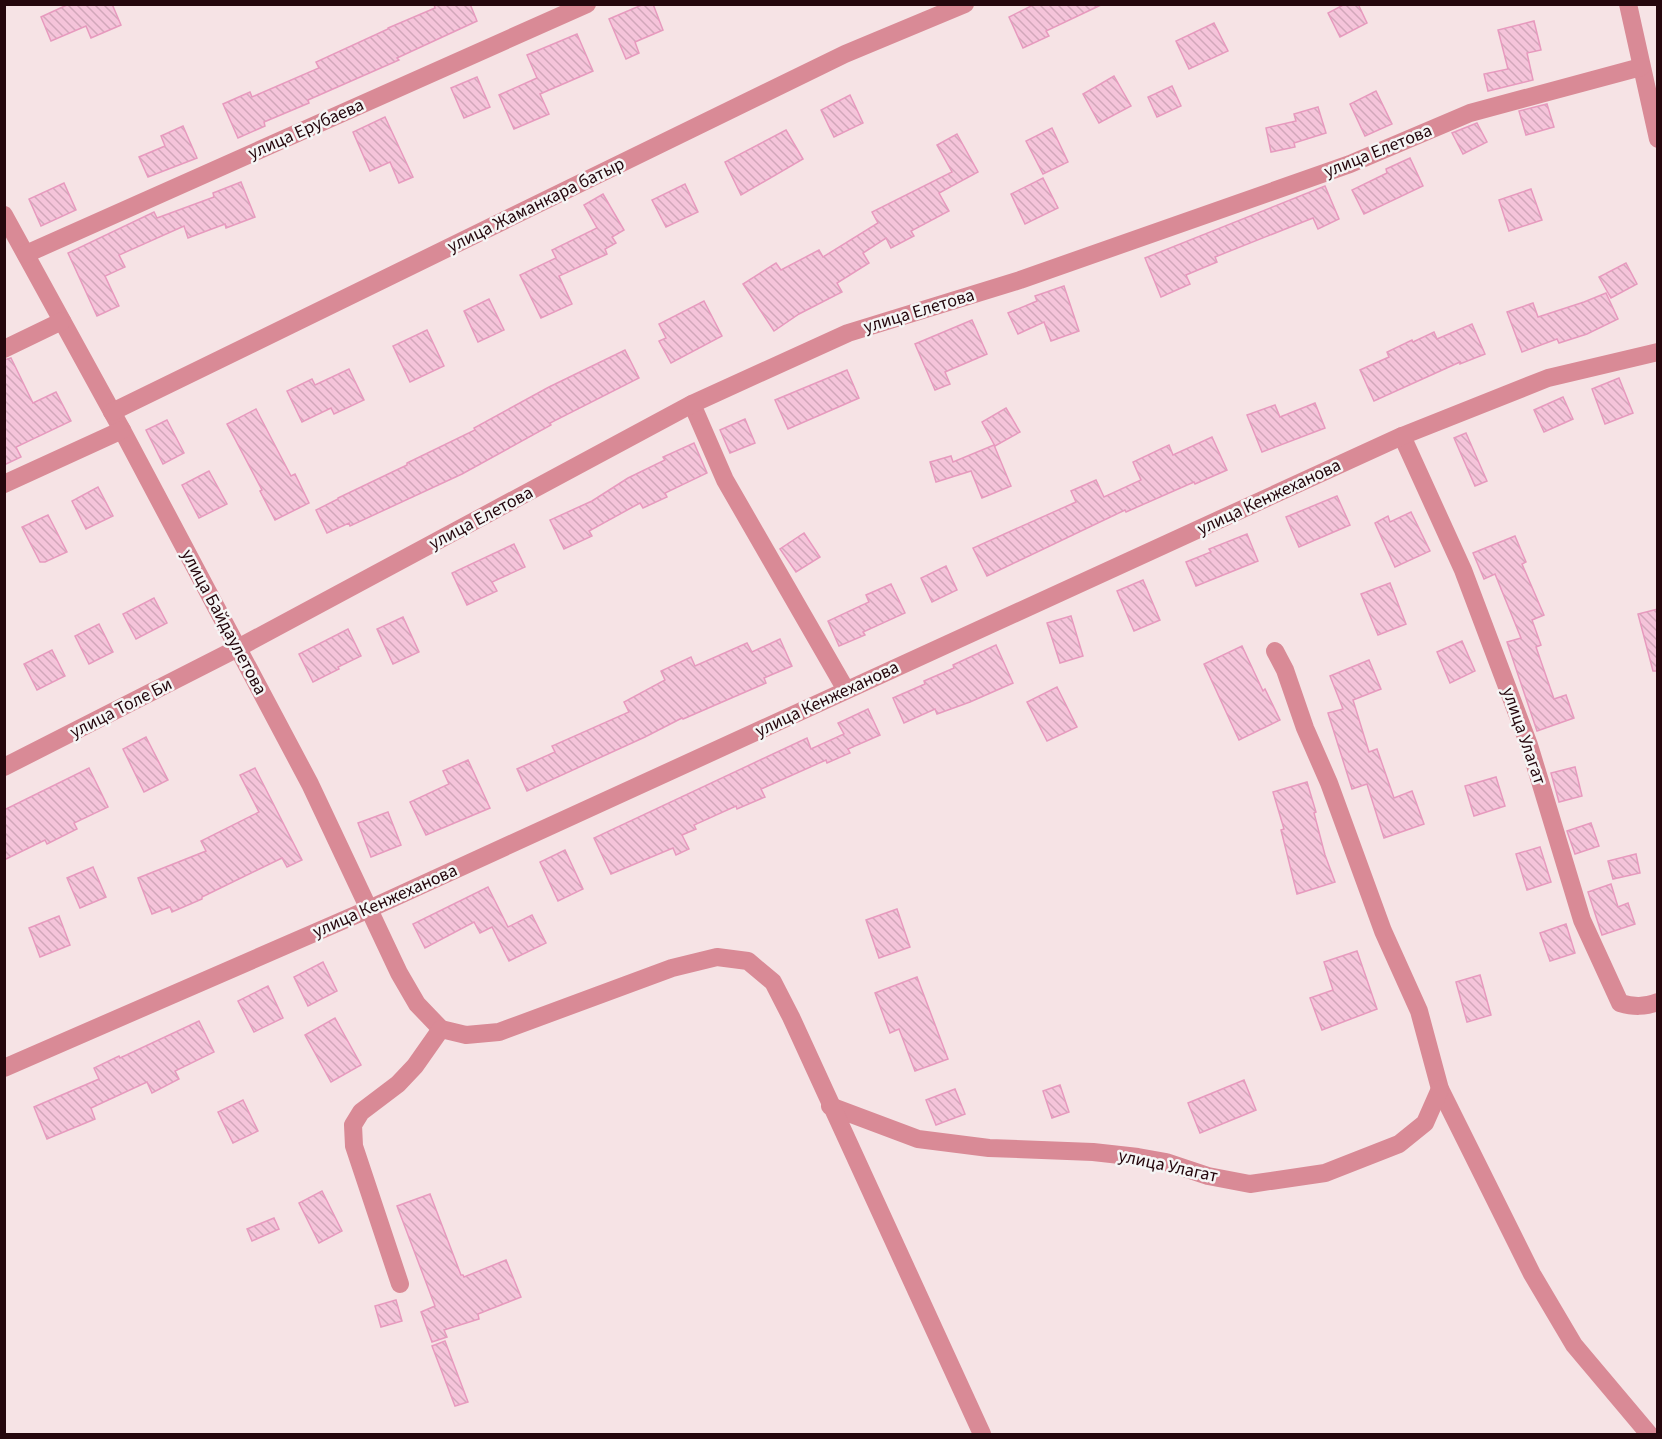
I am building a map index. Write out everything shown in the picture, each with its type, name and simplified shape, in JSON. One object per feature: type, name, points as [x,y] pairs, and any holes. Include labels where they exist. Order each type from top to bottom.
[{"type":"street","name":"улица Жаманкара батыр","points":[[112,412],[844,54],[965,4]]},
{"type":"street","points":[[1628,4],[1658,139]]},
{"type":"street","name":"улица Ерубаева","points":[[26,254],[580,6]]},
{"type":"street","name":"улица Елетова","points":[[238,648],[692,404],[848,333],[1020,280],[1339,168],[1470,113],[1641,67]]},
{"type":"street","name":"улица Байдаулетова","points":[[4,215],[122,430],[310,784],[399,973],[417,1004],[441,1029]]},
{"type":"street","points":[[4,350],[62,321]]},
{"type":"street","name":"улица Кенжеханова","points":[[4,1068],[368,910],[1402,436],[1548,378],[1658,352]]},
{"type":"street","points":[[692,404],[725,480],[846,690]]},
{"type":"street","points":[[4,483],[122,430]]},
{"type":"street","name":"улица Улагат","points":[[1402,436],[1463,570],[1525,734],[1582,920],[1620,1003],[1646,1007],[1658,1002]]},
{"type":"street","name":"улица Толе Би","points":[[4,767],[238,648]]},
{"type":"street","points":[[1275,651],[1285,670],[1305,728],[1329,783],[1383,931],[1419,1011],[1440,1089],[1532,1274],[1574,1345],[1649,1434]]},
{"type":"street","points":[[400,1284],[354,1146],[353,1125],[361,1112],[398,1084],[415,1066],[441,1029],[466,1035],[499,1032],[672,968],[717,957],[748,961],[773,982],[982,1434]]},
{"type":"street","name":"улица Улагат","points":[[830,1106],[928,1141],[989,1148],[1093,1152],[1138,1157],[1166,1162],[1208,1176],[1250,1184],[1324,1173],[1399,1144],[1425,1123],[1440,1089]]},
{"type":"building","points":[[69,4],[112,4],[121,25],[91,38],[86,26],[51,41],[41,17]]},
{"type":"building","points":[[434,4],[470,4],[477,21],[397,58],[399,60],[308,100],[309,103],[264,122],[265,126],[238,138],[223,104],[250,92],[252,97],[319,68],[316,62],[435,8]]},
{"type":"building","points":[[644,4],[653,4],[663,30],[635,42],[639,53],[626,59],[609,19]]},
{"type":"building","points":[[1035,4],[1103,4],[1046,31],[1049,36],[1023,48],[1009,17]]},
{"type":"building","points":[[1345,4],[1358,4],[1367,23],[1340,37],[1328,13]]},
{"type":"building","points":[[1534,21],[1541,50],[1527,53],[1533,80],[1488,91],[1484,74],[1508,69],[1498,30]]},
{"type":"building","points":[[1214,23],[1228,51],[1189,69],[1176,41]]},
{"type":"building","points":[[577,34],[593,71],[540,94],[549,114],[514,129],[499,95],[537,78],[527,55]]},
{"type":"building","points":[[1114,76],[1131,106],[1099,123],[1083,94]]},
{"type":"building","points":[[477,77],[490,107],[464,118],[451,88]]},
{"type":"building","points":[[1172,86],[1181,106],[1157,117],[1148,97]]},
{"type":"building","points":[[1376,91],[1392,124],[1365,136],[1350,104]]},
{"type":"building","points":[[850,95],[863,123],[834,137],[821,110]]},
{"type":"building","points":[[1547,104],[1554,127],[1526,135],[1519,111]]},
{"type":"building","points":[[1318,107],[1326,133],[1294,143],[1295,147],[1271,152],[1266,128],[1296,121],[1294,114]]},
{"type":"building","points":[[385,117],[413,177],[399,183],[390,162],[370,171],[353,132]]},
{"type":"building","points":[[1477,123],[1487,142],[1463,154],[1452,133]]},
{"type":"building","points":[[183,126],[197,158],[148,177],[139,157],[165,146],[161,136]]},
{"type":"building","points":[[1052,128],[1068,162],[1043,174],[1026,141]]},
{"type":"building","points":[[786,130],[803,159],[741,195],[725,162]]},
{"type":"building","points":[[957,134],[978,172],[939,193],[949,211],[911,231],[914,236],[891,248],[886,238],[863,253],[869,263],[837,283],[842,292],[799,314],[774,331],[743,284],[776,263],[781,270],[819,250],[823,257],[878,223],[872,212],[952,172],[937,145]]},
{"type":"building","points":[[1410,158],[1423,186],[1364,214],[1352,190],[1387,173],[1386,169]]},
{"type":"building","points":[[1043,178],[1058,208],[1025,224],[1011,194]]},
{"type":"building","points":[[241,182],[255,217],[226,228],[225,224],[188,238],[184,226],[119,255],[125,267],[105,276],[119,306],[97,316],[68,253],[154,212],[157,218],[214,197],[213,193]]},
{"type":"building","points":[[64,183],[76,210],[41,226],[29,199]]},
{"type":"building","points":[[685,184],[698,212],[666,227],[652,200]]},
{"type":"building","points":[[1325,186],[1339,219],[1318,229],[1313,218],[1215,257],[1217,262],[1186,275],[1190,284],[1161,297],[1145,258]]},
{"type":"building","points":[[1531,189],[1542,220],[1509,231],[1499,200]]},
{"type":"building","points":[[603,194],[624,230],[612,237],[616,243],[605,249],[607,254],[559,276],[572,304],[541,318],[520,275],[556,258],[552,250],[597,228],[584,205]]},
{"type":"building","points":[[1626,263],[1637,284],[1611,298],[1599,277]]},
{"type":"building","points":[[1064,286],[1079,331],[1051,341],[1044,322],[1018,334],[1008,313],[1037,301],[1035,296]]},
{"type":"building","points":[[1606,293],[1618,319],[1587,334],[1559,343],[1557,339],[1522,352],[1507,312],[1533,303],[1538,317]]},
{"type":"building","points":[[489,299],[504,330],[478,342],[464,311]]},
{"type":"building","points":[[704,301],[722,336],[671,363],[659,341],[666,338],[659,324]]},
{"type":"building","points":[[972,320],[987,354],[945,372],[950,384],[935,390],[915,344]]},
{"type":"building","points":[[1472,324],[1485,354],[1460,364],[1460,362],[1374,401],[1360,370],[1389,357],[1387,352],[1412,340],[1413,342],[1434,332],[1437,339]]},
{"type":"building","points":[[427,330],[444,366],[410,382],[393,346]]},
{"type":"building","points":[[625,350],[639,378],[550,423],[551,425],[462,474],[350,526],[349,523],[327,533],[316,510],[475,430],[474,428],[549,387]]},
{"type":"building","points":[[11,358],[33,403],[56,392],[71,421],[16,447],[21,457],[4,465],[4,360]]},
{"type":"building","points":[[349,369],[364,400],[334,414],[331,408],[302,422],[287,391],[312,379],[315,385]]},
{"type":"building","points":[[847,370],[859,398],[788,429],[775,400]]},
{"type":"building","points":[[1619,378],[1633,413],[1605,424],[1592,389]]},
{"type":"building","points":[[1563,397],[1573,419],[1544,432],[1534,410]]},
{"type":"building","points":[[1315,403],[1325,428],[1262,452],[1247,415],[1275,405],[1280,417]]},
{"type":"building","points":[[1006,408],[1020,432],[995,446],[982,422]]},
{"type":"building","points":[[256,409],[291,476],[295,474],[309,503],[275,520],[227,424]]},
{"type":"building","points":[[745,419],[755,443],[730,453],[720,430]]},
{"type":"building","points":[[167,420],[184,453],[163,464],[146,430]]},
{"type":"building","points":[[1466,433],[1487,481],[1475,486],[1454,438]]},
{"type":"building","points":[[1212,437],[1227,470],[1126,512],[1125,510],[987,576],[973,548],[1076,502],[1071,491],[1096,480],[1104,497],[1141,480],[1133,462],[1169,445],[1173,455]]},
{"type":"building","points":[[694,443],[707,473],[665,493],[667,497],[643,508],[640,503],[589,531],[592,536],[564,549],[550,520],[592,501],[628,478],[665,460],[663,457]]},
{"type":"building","points":[[994,445],[1011,486],[982,498],[971,471],[936,482],[930,462],[951,456],[953,462]]},
{"type":"building","points":[[209,471],[227,504],[199,518],[182,485]]},
{"type":"building","points":[[98,487],[113,516],[86,529],[72,501]]},
{"type":"building","points":[[1337,496],[1350,525],[1299,547],[1286,517]]},
{"type":"building","points":[[1411,512],[1430,551],[1395,567],[1375,523],[1388,516],[1390,522]]},
{"type":"building","points":[[48,515],[67,552],[40,562],[22,527]]},
{"type":"building","points":[[804,533],[820,557],[796,572],[780,549]]},
{"type":"building","points":[[1247,534],[1258,561],[1196,586],[1186,562],[1211,552],[1209,549]]},
{"type":"building","points":[[1515,536],[1526,562],[1522,564],[1544,615],[1532,620],[1541,645],[1536,647],[1554,699],[1566,695],[1574,718],[1537,731],[1507,642],[1521,638],[1495,574],[1484,579],[1473,553]]},
{"type":"building","points":[[514,544],[525,567],[492,582],[497,591],[467,605],[452,573]]},
{"type":"building","points":[[946,566],[957,590],[932,602],[921,578]]},
{"type":"building","points":[[1143,580],[1160,620],[1134,631],[1117,591]]},
{"type":"building","points":[[1390,583],[1406,624],[1378,635],[1361,594]]},
{"type":"building","points":[[891,584],[905,613],[839,646],[828,621],[869,602],[866,595]]},
{"type":"building","points":[[154,598],[167,623],[136,639],[123,614]]},
{"type":"building","points":[[1658,609],[1658,671],[1653,671],[1638,614]]},
{"type":"building","points":[[1071,616],[1083,656],[1060,663],[1047,623]]},
{"type":"building","points":[[403,617],[419,652],[393,664],[377,629]]},
{"type":"building","points":[[99,624],[113,652],[89,664],[75,636]]},
{"type":"building","points":[[348,629],[361,656],[313,682],[299,654]]},
{"type":"building","points":[[780,639],[792,666],[764,678],[766,683],[682,718],[527,791],[517,769],[555,752],[552,746],[629,712],[624,702],[665,680],[661,671],[691,657],[695,666],[747,643],[752,652]]},
{"type":"building","points":[[1462,641],[1475,671],[1450,683],[1437,652]]},
{"type":"building","points":[[996,645],[1013,683],[970,702],[937,714],[935,709],[904,723],[893,698],[925,684],[924,681],[954,668],[953,665]]},
{"type":"building","points":[[1242,646],[1263,691],[1265,689],[1280,720],[1239,740],[1204,664]]},
{"type":"building","points":[[52,650],[65,676],[37,690],[24,664]]},
{"type":"building","points":[[1369,660],[1381,689],[1353,700],[1369,752],[1377,749],[1394,798],[1412,791],[1424,824],[1384,838],[1367,784],[1352,789],[1328,713],[1343,709],[1330,676]]},
{"type":"building","points":[[1057,687],[1077,727],[1047,741],[1027,702]]},
{"type":"building","points":[[868,709],[880,735],[848,749],[850,753],[827,763],[826,760],[761,789],[765,797],[737,809],[736,806],[694,825],[696,829],[682,835],[689,849],[676,855],[673,848],[611,874],[594,838],[807,738],[811,749],[844,734],[838,723]]},
{"type":"building","points":[[146,737],[168,780],[144,792],[123,749]]},
{"type":"building","points":[[468,760],[490,808],[426,835],[410,802],[449,784],[443,771]]},
{"type":"building","points":[[1575,767],[1582,796],[1559,802],[1551,773]]},
{"type":"building","points":[[89,768],[108,807],[74,823],[77,829],[47,844],[45,840],[4,860],[4,810]]},
{"type":"building","points":[[255,768],[302,860],[287,867],[282,858],[172,912],[170,907],[152,914],[138,878],[206,851],[201,841],[259,812],[240,775]]},
{"type":"building","points":[[1496,777],[1505,806],[1474,816],[1465,786]]},
{"type":"building","points":[[1307,782],[1325,855],[1335,882],[1297,894],[1281,830],[1284,829],[1273,792]]},
{"type":"building","points":[[388,812],[401,845],[371,857],[358,823]]},
{"type":"building","points":[[1591,823],[1599,846],[1575,854],[1567,831]]},
{"type":"building","points":[[1540,847],[1551,882],[1527,890],[1516,854]]},
{"type":"building","points":[[565,850],[583,889],[558,901],[540,862]]},
{"type":"building","points":[[1636,854],[1640,873],[1613,879],[1608,861]]},
{"type":"building","points":[[93,867],[106,897],[80,908],[67,878]]},
{"type":"building","points":[[1611,884],[1618,907],[1628,903],[1635,924],[1602,935],[1588,892]]},
{"type":"building","points":[[488,887],[508,927],[532,915],[546,943],[509,961],[492,927],[480,933],[474,922],[425,948],[413,924]]},
{"type":"building","points":[[897,909],[910,947],[879,958],[866,920]]},
{"type":"building","points":[[59,916],[70,945],[40,957],[29,928]]},
{"type":"building","points":[[1566,924],[1575,953],[1550,961],[1540,933]]},
{"type":"building","points":[[1357,951],[1377,1009],[1322,1030],[1310,998],[1333,990],[1324,962]]},
{"type":"building","points":[[323,962],[337,991],[308,1006],[294,977]]},
{"type":"building","points":[[1480,975],[1491,1015],[1467,1022],[1456,982]]},
{"type":"building","points":[[917,977],[948,1059],[915,1071],[899,1029],[890,1033],[875,993]]},
{"type":"building","points":[[268,986],[283,1018],[254,1032],[238,1001]]},
{"type":"building","points":[[335,1018],[361,1065],[331,1082],[305,1035]]},
{"type":"building","points":[[199,1021],[214,1052],[175,1071],[179,1079],[152,1093],[147,1082],[91,1108],[95,1119],[47,1139],[34,1107],[99,1079],[94,1068]]},
{"type":"building","points":[[1244,1080],[1256,1110],[1200,1133],[1188,1103]]},
{"type":"building","points":[[1060,1085],[1069,1112],[1052,1118],[1043,1091]]},
{"type":"building","points":[[955,1089],[965,1114],[936,1125],[926,1100]]},
{"type":"building","points":[[243,1100],[258,1131],[233,1143],[218,1112]]},
{"type":"building","points":[[322,1191],[342,1231],[319,1243],[299,1203]]},
{"type":"building","points":[[430,1194],[461,1275],[464,1277],[506,1260],[521,1297],[478,1314],[479,1319],[444,1330],[447,1337],[432,1342],[421,1312],[435,1306],[397,1206]]},
{"type":"building","points":[[274,1218],[279,1229],[252,1241],[247,1229]]},
{"type":"building","points":[[396,1300],[402,1321],[381,1327],[375,1306]]},
{"type":"building","points":[[445,1341],[468,1402],[455,1406],[432,1346]]}]
